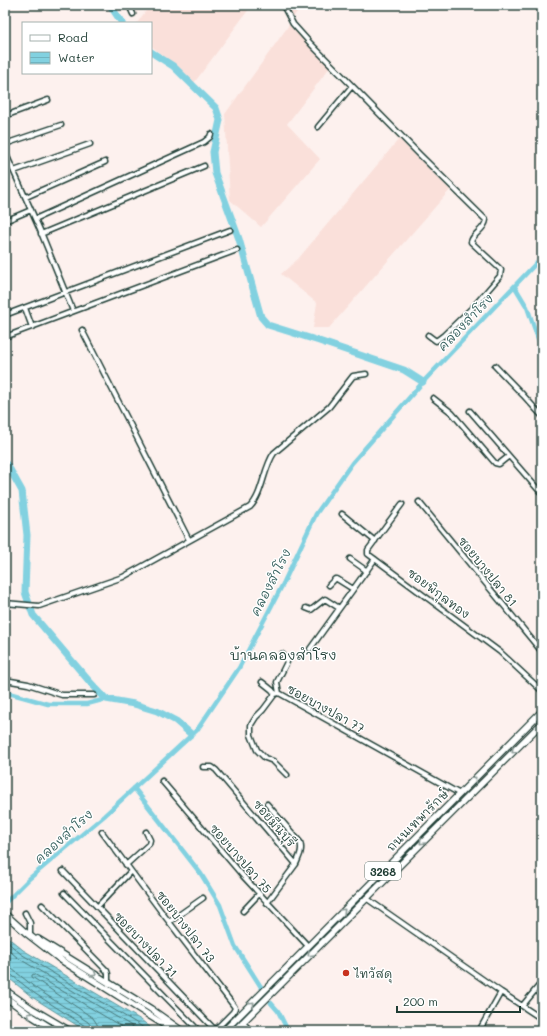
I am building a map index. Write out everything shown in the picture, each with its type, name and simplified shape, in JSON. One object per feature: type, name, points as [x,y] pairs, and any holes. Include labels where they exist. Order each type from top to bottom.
[{"type":"main road","name":"ถนนเทพารักษ์","points":[[224,1031],[542,711]]},
{"type":"main road","name":"ถนนเทพารักษ์","points":[[234,1031],[542,723]]},
{"type":"main road","points":[[484,769],[491,774]]},
{"type":"main road","points":[[5,914],[61,960],[174,1031]]},
{"type":"main road","points":[[26,932],[108,982],[182,1031]]},
{"type":"main road","points":[[5,990],[31,1008],[70,1031]]},
{"type":"main road","points":[[5,997],[56,1031]]},
{"type":"street","points":[[129,5],[133,14]]},
{"type":"street","points":[[283,5],[293,24],[421,157],[486,220],[485,225],[471,242],[498,267],[500,270],[500,276],[474,306],[444,335],[436,341],[428,335]]},
{"type":"street","points":[[318,127],[352,86]]},
{"type":"street","points":[[5,116],[48,100]]},
{"type":"street","points":[[5,144],[61,124]]},
{"type":"street","points":[[35,219],[204,142],[210,137],[211,134]]},
{"type":"street","points":[[14,171],[90,144]]},
{"type":"street","points":[[5,152],[42,234],[73,311]]},
{"type":"street","points":[[26,197],[105,162]]},
{"type":"street","points":[[42,234],[204,166]]},
{"type":"street","points":[[5,221],[31,210]]},
{"type":"street","points":[[5,316],[230,230]]},
{"type":"street","points":[[5,337],[237,250]]},
{"type":"street","points":[[25,308],[32,327]]},
{"type":"street","points":[[82,330],[189,540]]},
{"type":"street","points":[[495,366],[524,395],[542,416]]},
{"type":"street","points":[[5,603],[39,606],[123,577],[250,507],[255,501],[269,462],[274,453],[326,409],[353,376],[366,374]]},
{"type":"street","points":[[433,398],[452,413],[495,463],[499,464],[509,456]]},
{"type":"street","points":[[470,411],[542,494]]},
{"type":"street","name":"ซอยบางปลา 81","points":[[419,502],[542,652]]},
{"type":"street","points":[[310,649],[376,559],[367,552],[402,504]]},
{"type":"street","points":[[342,514],[375,541]]},
{"type":"street","points":[[350,559],[367,571]]},
{"type":"street","name":"ซอยพิกุลทอง","points":[[376,559],[500,652],[542,691]]},
{"type":"street","points":[[329,585],[337,579],[353,589]]},
{"type":"street","points":[[306,608],[311,610],[325,599],[339,608]]},
{"type":"street","points":[[277,694],[277,682],[288,660],[282,654]]},
{"type":"street","points":[[5,680],[28,684],[62,696],[94,695]]},
{"type":"street","points":[[262,682],[277,694]]},
{"type":"street","name":"ซอยบางปลา 77","points":[[286,775],[274,761],[266,758],[257,750],[251,735],[251,726],[256,717],[277,694],[460,794]]},
{"type":"street","name":"ซอยมีนบุรี","points":[[203,767],[212,767],[216,770],[296,864],[267,903]]},
{"type":"street","name":"ซอยบางปลา 75","points":[[162,781],[259,894],[308,946]]},
{"type":"street","points":[[267,804],[300,842],[300,852],[296,864]]},
{"type":"street","name":"ซอยบางปลา 73","points":[[102,832],[169,922],[229,998],[235,1008],[233,1012],[215,1030]]},
{"type":"street","points":[[126,865],[149,844],[150,840],[146,832]]},
{"type":"street","name":"ซอยบางปลา 71","points":[[63,870],[215,1030]]},
{"type":"street","points":[[97,907],[131,871]]},
{"type":"street","points":[[64,893],[199,1031]]},
{"type":"street","points":[[243,912],[259,894]]},
{"type":"street","points":[[169,922],[203,898]]},
{"type":"street","points":[[366,898],[542,1019]]},
{"type":"street","points":[[42,905],[107,971],[108,982]]},
{"type":"street","points":[[25,913],[30,923],[26,932]]},
{"type":"street","points":[[523,1005],[542,982]]},
{"type":"street","points":[[479,1031],[501,992]]},
{"type":"street","points":[[242,1022],[251,1031]]},
{"type":"shaded area","points":[[150,5],[252,5],[194,83],[184,72],[152,47],[152,22],[138,22]]},
{"type":"shaded area","points":[[286,5],[302,5],[292,19]]},
{"type":"shaded area","points":[[289,25],[330,67],[287,124],[320,159],[261,227],[230,200],[225,114]]},
{"type":"shaded area","points":[[399,139],[450,190],[329,328],[313,328],[317,303],[281,274],[298,259]]},
{"type":"water","points":[[5,935],[23,950],[141,1020],[155,1031],[86,1031],[32,997],[5,975]]},
{"type":"waterway","points":[[110,5],[121,22]]},
{"type":"waterway","points":[[152,53],[173,66],[216,108],[220,120],[213,152],[215,173],[239,239],[261,317],[268,325],[404,370],[423,382]]},
{"type":"waterway","name":"คลองสำโรง","points":[[5,903],[30,878],[104,816],[197,730],[239,668],[284,582],[316,514],[352,463],[423,382],[542,257]]},
{"type":"waterway","points":[[515,287],[527,307],[542,350]]},
{"type":"waterway","points":[[5,463],[22,491],[27,535],[25,592],[33,615],[106,699],[134,704],[157,711],[176,721],[191,734]]},
{"type":"waterway","points":[[5,692],[48,704],[87,704],[106,699]]},
{"type":"waterway","points":[[134,788],[201,874],[220,905],[235,946],[261,987]]},
{"type":"waterway","points":[[271,1003],[278,1011],[288,1031]]},
{"type":"place","name":"ไทวัสดุ","points":[[346,973]]},
{"type":"district","name":"บ้านคลองสำโรง","points":[[283,654]]}]
